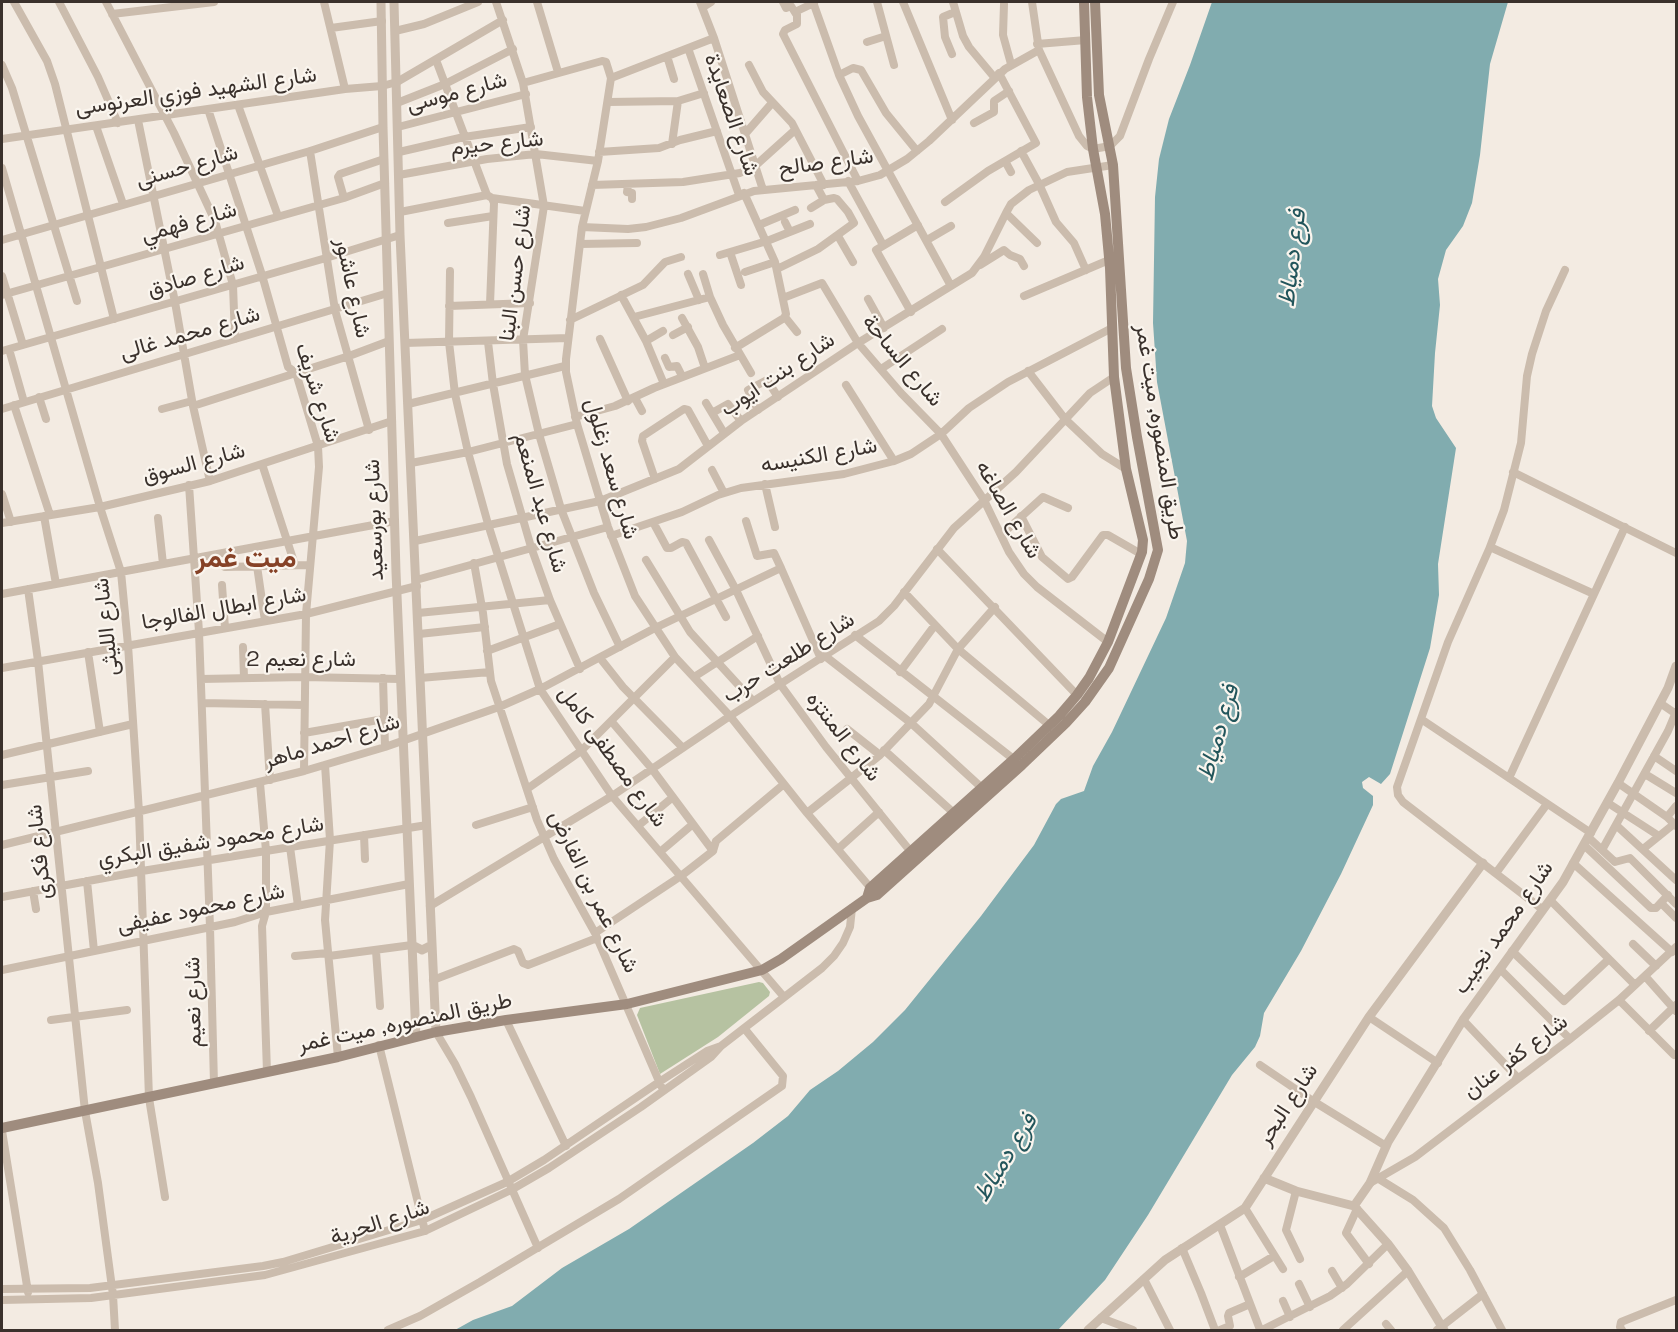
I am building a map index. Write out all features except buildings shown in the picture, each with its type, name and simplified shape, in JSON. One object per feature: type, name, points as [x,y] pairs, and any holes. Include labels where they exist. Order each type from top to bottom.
[{"type":"main road","name":"طريق المنصوره, ميت غمر","points":[[871,894],[911,852],[958,816],[982,788],[1018,762],[1048,725],[1077,695],[1108,642],[1141,554],[1143,540],[1126,469],[1114,377],[1105,214],[1093,149],[1087,97],[1084,2]]},
{"type":"main road","name":"طريق المنصوره, ميت غمر","points":[[2,1130],[338,1057],[416,1036],[506,1020],[627,1004],[762,970],[781,959],[871,894],[1076,713],[1098,686],[1119,649],[1157,557],[1158,542],[1126,368],[1113,165],[1099,95],[1095,2]]},
{"type":"street","points":[[14,2],[47,61],[55,84],[114,319]]},
{"type":"street","points":[[59,2],[98,77],[118,123]]},
{"type":"street","points":[[106,2],[216,221],[232,285],[235,339]]},
{"type":"street","points":[[112,14],[214,2]]},
{"type":"street","points":[[324,2],[345,89]]},
{"type":"street","name":"شارع بورسعيد","points":[[381,2],[397,592],[416,1036]]},
{"type":"street","name":"شارع بورسعيد","points":[[394,2],[400,235],[436,1032]]},
{"type":"street","points":[[395,31],[424,24],[478,2]]},
{"type":"street","name":"شارع حسن البنا","points":[[496,2],[526,94],[544,206],[523,340],[525,375],[561,509],[594,593],[620,647]]},
{"type":"street","points":[[537,2],[558,72]]},
{"type":"street","points":[[711,2],[701,4],[763,190]]},
{"type":"street","points":[[783,2],[786,8],[792,7],[797,24],[785,30],[783,34],[858,181]]},
{"type":"street","points":[[796,15],[798,11],[813,2],[839,75],[858,116],[951,286]]},
{"type":"street","points":[[877,2],[894,65]]},
{"type":"street","points":[[903,2],[952,120]]},
{"type":"street","points":[[945,202],[1036,143],[1009,91],[997,75],[969,47],[963,36],[953,2]]},
{"type":"street","points":[[1032,2],[1038,47],[1079,136],[1087,146],[1093,149],[1110,146],[1120,136],[1173,2]]},
{"type":"street","points":[[1004,4],[1003,35],[1011,64]]},
{"type":"street","points":[[952,54],[945,37],[944,17],[955,12]]},
{"type":"street","name":"شارع الشهيد فوزي العرنوسى","points":[[2,139],[345,89],[382,86],[397,82],[503,20]]},
{"type":"street","points":[[331,28],[381,21]]},
{"type":"street","points":[[867,42],[886,36]]},
{"type":"street","points":[[523,83],[604,61],[611,78],[714,38]]},
{"type":"street","name":"شارع صالح","points":[[582,227],[628,229],[655,225],[681,218],[742,194],[871,178],[889,171],[917,151],[1011,64],[1038,47],[1086,40]]},
{"type":"street","name":"شارع الصعايدة","points":[[688,48],[732,175],[767,241],[776,265],[785,317]]},
{"type":"street","points":[[397,103],[445,84],[513,49]]},
{"type":"street","points":[[667,56],[674,79]]},
{"type":"street","points":[[436,60],[473,161],[490,196],[493,216],[490,304]]},
{"type":"street","points":[[2,65],[12,88],[77,301]]},
{"type":"street","points":[[749,65],[763,92],[795,130],[820,185],[824,200]]},
{"type":"street","points":[[839,75],[853,68],[861,70],[886,113],[917,151]]},
{"type":"street","name":"شارع سعد زغلول","points":[[611,78],[598,161],[582,227],[565,366],[576,421],[611,536],[635,596],[675,657],[730,716],[871,894]]},
{"type":"street","points":[[974,123],[994,112],[994,100],[1009,91]]},
{"type":"street","points":[[608,102],[678,101],[704,93]]},
{"type":"street","name":"شارع موسى","points":[[398,127],[526,94]]},
{"type":"street","points":[[672,144],[678,101]]},
{"type":"street","points":[[745,134],[772,103]]},
{"type":"street","points":[[238,105],[278,216]]},
{"type":"street","name":"شارع شريف","points":[[208,109],[247,225],[288,367],[296,373],[318,446],[319,467],[306,614],[304,771]]},
{"type":"street","points":[[138,120],[175,302],[192,404],[210,481]]},
{"type":"street","points":[[96,126],[123,204]]},
{"type":"street","name":"شارع حسنى","points":[[2,240],[310,151],[383,127]]},
{"type":"street","points":[[399,152],[464,137],[531,127]]},
{"type":"street","points":[[592,185],[666,188],[740,173],[754,166],[795,130]]},
{"type":"street","points":[[599,152],[652,149],[717,131]]},
{"type":"street","name":"شارع عاشور","points":[[310,151],[335,310],[369,430]]},
{"type":"street","points":[[1022,151],[1040,184],[1056,222],[1074,243],[1086,270]]},
{"type":"street","name":"شارع حيرم","points":[[399,175],[473,161],[536,154],[598,161]]},
{"type":"street","points":[[344,198],[338,177],[340,174],[384,159]]},
{"type":"street","points":[[1005,161],[1011,172]]},
{"type":"street","name":"شارع بنت ايوب","points":[[415,541],[600,501],[679,469],[741,421],[858,343],[972,273],[979,266],[1011,204],[1029,190],[1067,172],[1113,165]]},
{"type":"street","name":"شارع الليثى","points":[[2,168],[121,572],[139,812],[149,1098],[165,1197]]},
{"type":"street","points":[[848,181],[911,312]]},
{"type":"street","name":"شارع فهمي","points":[[4,295],[344,198],[385,183]]},
{"type":"street","points":[[628,185],[627,192],[632,193],[632,199]]},
{"type":"street","points":[[400,212],[490,196],[585,211]]},
{"type":"street","points":[[745,272],[808,254],[838,236],[854,223],[837,199],[824,200],[810,208]]},
{"type":"street","points":[[759,225],[795,210]]},
{"type":"street","points":[[1006,213],[1037,243]]},
{"type":"street","points":[[448,223],[493,216]]},
{"type":"street","points":[[785,222],[790,232]]},
{"type":"street","points":[[720,255],[767,241],[810,224]]},
{"type":"street","points":[[879,247],[918,225]]},
{"type":"street","points":[[927,240],[951,226]]},
{"type":"street","name":"شارع صادق","points":[[5,350],[400,235]]},
{"type":"street","points":[[838,236],[853,262]]},
{"type":"street","points":[[580,243],[622,248],[637,243]]},
{"type":"street","points":[[979,266],[1005,250],[1020,260],[1024,266]]},
{"type":"street","points":[[730,252],[741,285]]},
{"type":"street","points":[[570,320],[643,285],[665,262],[681,257]]},
{"type":"street","points":[[1024,296],[1109,260]]},
{"type":"street","points":[[1542,909],[1403,802],[1398,795],[1398,783],[1451,635],[1504,510],[1521,442],[1527,376],[1532,354],[1546,311],[1565,270]]},
{"type":"street","name":"شارع مصطفى كامل","points":[[450,271],[449,342],[455,394],[488,524],[540,689],[612,796],[784,997]]},
{"type":"street","points":[[688,274],[699,300]]},
{"type":"street","points":[[703,274],[710,297],[737,351],[751,373]]},
{"type":"street","points":[[2,276],[4,295],[23,345]]},
{"type":"street","name":"شارع الساحة","points":[[783,298],[822,283],[858,343],[941,434]]},
{"type":"street","name":"شارع محمد غالى","points":[[2,409],[388,293]]},
{"type":"street","points":[[621,295],[646,341],[664,384]]},
{"type":"street","points":[[634,317],[710,297]]},
{"type":"street","points":[[868,299],[885,328]]},
{"type":"street","points":[[449,306],[530,303]]},
{"type":"street","points":[[411,463],[502,444],[576,421],[705,368],[737,351],[785,317],[797,332]]},
{"type":"street","points":[[682,318],[698,347],[705,368]]},
{"type":"street","points":[[673,335],[688,327]]},
{"type":"street","name":"شارع الكنيسه","points":[[611,536],[682,512],[741,488],[844,474],[894,461],[911,454],[941,434],[969,408],[1028,371],[1112,328]]},
{"type":"street","points":[[881,369],[942,329]]},
{"type":"street","points":[[646,341],[663,331]]},
{"type":"street","points":[[405,343],[568,338]]},
{"type":"street","points":[[600,339],[631,399],[642,411]]},
{"type":"street","points":[[162,409],[192,404],[296,373],[389,341]]},
{"type":"street","name":"شارع عبد المنعم","points":[[488,342],[502,444],[522,517],[550,600],[580,669]]},
{"type":"street","points":[[5,350],[24,402]]},
{"type":"street","points":[[665,358],[669,367],[677,366],[682,376]]},
{"type":"street","points":[[408,404],[565,366]]},
{"type":"street","points":[[1028,371],[1065,419],[1102,454],[1126,469]]},
{"type":"street","name":"شارع طلعت حرب","points":[[430,906],[612,796],[887,614],[954,528],[1016,472],[1090,393],[1114,377]]},
{"type":"street","points":[[758,410],[748,390],[767,380],[778,397]]},
{"type":"street","points":[[846,386],[894,461]]},
{"type":"street","points":[[39,397],[46,419]]},
{"type":"street","points":[[706,403],[724,433]]},
{"type":"street","points":[[712,413],[728,404],[741,421]]},
{"type":"street","points":[[14,405],[47,516],[56,584]]},
{"type":"street","points":[[655,479],[642,441],[643,436],[684,409],[688,410],[708,446]]},
{"type":"street","name":"شارع السوق","points":[[2,524],[100,507],[210,481],[392,421]]},
{"type":"street","name":"شارع الصاغه","points":[[941,434],[984,500],[1009,552],[1024,574],[1108,642]]},
{"type":"street","points":[[262,464],[295,565]]},
{"type":"street","points":[[712,470],[724,493]]},
{"type":"street","points":[[1514,472],[1677,553]]},
{"type":"street","points":[[765,484],[775,527]]},
{"type":"street","name":"شارع نعيم","points":[[189,485],[201,679],[214,1084]]},
{"type":"street","points":[[2,494],[11,522]]},
{"type":"street","points":[[1000,535],[1043,497],[1068,508]]},
{"type":"street","points":[[1021,516],[1042,557],[1068,579],[1072,577],[1100,537],[1105,535],[1141,554]]},
{"type":"street","points":[[158,518],[163,564]]},
{"type":"street","points":[[2,594],[395,521]]},
{"type":"street","points":[[746,521],[757,556],[774,554],[782,568],[823,658],[911,723],[982,788]]},
{"type":"street","points":[[653,522],[667,548],[682,542],[686,543],[726,617]]},
{"type":"street","name":"شارع ابطال الفالوجا","points":[[2,668],[306,614],[397,592],[474,563],[608,526]]},
{"type":"street","points":[[1509,778],[1625,527]]},
{"type":"street","name":"شارع المنتزه","points":[[709,540],[736,590],[780,684],[826,747],[911,852]]},
{"type":"street","points":[[1490,547],[1594,594]]},
{"type":"street","points":[[937,549],[1077,695]]},
{"type":"street","points":[[646,560],[679,617],[702,647],[753,701]]},
{"type":"street","name":"شارع عمر بن الفارض","points":[[474,563],[490,672],[499,707],[544,839],[596,935],[664,1091]]},
{"type":"street","points":[[225,567],[309,565]]},
{"type":"street","points":[[256,566],[265,621]]},
{"type":"street","name":"شارع احمد ماهر","points":[[2,845],[304,771],[385,747],[499,707],[580,669],[655,628],[782,568]]},
{"type":"street","points":[[222,585],[225,628]]},
{"type":"street","name":"شارع فكرى","points":[[28,589],[38,661],[85,1111],[98,1183],[113,1295],[115,1330]]},
{"type":"street","points":[[904,592],[958,650],[1048,725]]},
{"type":"street","points":[[418,613],[550,600]]},
{"type":"street","points":[[807,813],[882,752],[911,723],[933,696],[958,650],[995,607]]},
{"type":"street","points":[[487,651],[560,624]]},
{"type":"street","points":[[900,672],[935,626]]},
{"type":"street","points":[[419,634],[485,627]]},
{"type":"street","points":[[855,635],[1018,762]]},
{"type":"street","points":[[694,678],[758,636]]},
{"type":"street","points":[[243,647],[244,678]]},
{"type":"street","points":[[88,652],[100,732]]},
{"type":"street","points":[[527,789],[581,751],[675,657]]},
{"type":"street","points":[[600,658],[612,675],[682,748]]},
{"type":"street","name":"شارع محمد نجيب","points":[[1356,1208],[1386,1146],[1463,1020],[1550,900],[1588,838],[1660,703],[1677,666]]},
{"type":"street","points":[[420,678],[490,672]]},
{"type":"street","name":"شارع نعيم 2","points":[[201,679],[304,677],[400,679]]},
{"type":"street","points":[[383,678],[385,747]]},
{"type":"street","points":[[202,703],[304,705]]},
{"type":"street","points":[[1602,850],[1676,713],[1660,703]]},
{"type":"street","points":[[265,704],[270,780]]},
{"type":"street","points":[[1421,718],[1547,804],[1588,838],[1616,862],[1630,858],[1673,897],[1660,903],[1656,908],[1651,908],[1588,838]]},
{"type":"street","points":[[304,733],[384,719]]},
{"type":"street","points":[[612,722],[652,769],[713,851]]},
{"type":"street","points":[[2,754],[133,724]]},
{"type":"street","points":[[847,729],[882,752],[958,816]]},
{"type":"street","points":[[1654,756],[1677,771]]},
{"type":"street","points":[[325,765],[330,840],[325,920],[338,1057]]},
{"type":"street","points":[[2,785],[88,771]]},
{"type":"street","points":[[1644,774],[1677,794]]},
{"type":"street","points":[[260,783],[266,851],[267,912],[262,926],[267,1072]]},
{"type":"street","points":[[1618,783],[1675,825],[1643,849]]},
{"type":"street","points":[[434,980],[514,949],[518,951],[524,964],[528,965],[596,935],[713,851],[716,841],[784,784]]},
{"type":"street","points":[[638,826],[673,796]]},
{"type":"street","points":[[1608,802],[1659,836]]},
{"type":"street","points":[[1496,873],[1547,804]]},
{"type":"street","points":[[1667,817],[1677,806]]},
{"type":"street","points":[[476,825],[533,807]]},
{"type":"street","points":[[837,849],[879,812]]},
{"type":"street","points":[[660,852],[693,824]]},
{"type":"street","name":"شارع محمود شفيق البكري","points":[[2,897],[142,871],[427,825]]},
{"type":"street","points":[[1616,825],[1677,880]]},
{"type":"street","points":[[364,835],[365,859]]},
{"type":"street","points":[[290,847],[298,906]]},
{"type":"street","name":"شارع البحر","points":[[1088,1330],[1182,1248],[1245,1208],[1369,1017],[1483,863]]},
{"type":"street","points":[[1573,863],[1674,949]]},
{"type":"street","points":[[87,881],[93,951]]},
{"type":"street","name":"شارع محمود عفيفى","points":[[2,970],[210,927],[267,912],[409,884]]},
{"type":"street","points":[[33,891],[36,909]]},
{"type":"street","points":[[1550,900],[1635,985]]},
{"type":"street","points":[[1660,903],[1677,918]]},
{"type":"street","name":"شارع الحرية","points":[[2,1300],[84,1299],[255,1277],[425,1231],[511,1190],[549,1168],[711,1057],[721,1046],[834,957],[850,927],[852,908]]},
{"type":"street","points":[[1633,944],[1656,966]]},
{"type":"street","points":[[295,956],[376,951],[412,945],[422,950],[432,945]]},
{"type":"street","name":"شارع كفر عنان","points":[[1370,1183],[1415,1157],[1570,1039],[1619,1000],[1674,949]]},
{"type":"street","points":[[376,951],[380,1006]]},
{"type":"street","points":[[1512,951],[1562,1000],[1566,1000],[1610,959]]},
{"type":"street","points":[[413,970],[421,965],[433,970]]},
{"type":"street","points":[[1500,969],[1570,1039]]},
{"type":"street","points":[[1645,976],[1675,1008],[1649,1031]]},
{"type":"street","points":[[1619,1000],[1674,1055]]},
{"type":"street","points":[[51,1020],[127,1010]]},
{"type":"street","points":[[1369,1017],[1438,1063]]},
{"type":"street","points":[[506,1020],[566,1146]]},
{"type":"street","points":[[1463,1020],[1518,1078]]},
{"type":"street","points":[[388,1330],[420,1316],[619,1199],[782,1086],[783,1076],[744,1028]]},
{"type":"street","points":[[436,1032],[471,1097],[538,1248]]},
{"type":"street","points":[[379,1045],[425,1231]]},
{"type":"street","name":"شارع الحرية","points":[[2,1288],[90,1288],[111,1283],[283,1262],[422,1220],[507,1182],[566,1146],[711,1048],[721,1046]]},
{"type":"street","points":[[1260,1065],[1386,1146]]},
{"type":"street","points":[[2,1130],[29,1299]]},
{"type":"street","points":[[544,1160],[549,1168]]},
{"type":"street","points":[[1264,1178],[1296,1191],[1356,1208],[1408,1270],[1440,1329],[1483,1294]]},
{"type":"street","points":[[1379,1179],[1413,1200],[1444,1228],[1470,1270],[1500,1330]]},
{"type":"street","points":[[483,1191],[488,1201]]},
{"type":"street","points":[[1296,1191],[1286,1230],[1300,1259]]},
{"type":"street","points":[[1245,1208],[1282,1269]]},
{"type":"street","points":[[1356,1208],[1346,1233],[1369,1263]]},
{"type":"street","points":[[1220,1225],[1258,1328],[1262,1330],[1310,1307],[1342,1288],[1388,1245]]},
{"type":"street","points":[[349,1242],[353,1252]]},
{"type":"street","points":[[1182,1248],[1215,1330]]},
{"type":"street","points":[[1239,1277],[1274,1256]]},
{"type":"street","points":[[283,1262],[286,1270]]},
{"type":"street","points":[[1332,1270],[1342,1288]]},
{"type":"street","points":[[1343,1330],[1408,1270]]},
{"type":"street","points":[[1144,1279],[1170,1330]]},
{"type":"street","points":[[1299,1284],[1310,1307]]},
{"type":"street","points":[[1283,1300],[1290,1317]]},
{"type":"street","points":[[1622,1330],[1621,1322],[1677,1300]]},
{"type":"street","points":[[1220,1330],[1231,1328],[1228,1314],[1250,1305]]},
{"type":"street","points":[[1101,1318],[1133,1330]]},
{"type":"green space","points":[[763,983],[770,992],[769,996],[718,1037],[660,1074],[637,1015],[640,1008]]},
{"type":"water","name":"فرع دمياط","points":[[1212,2],[1508,2],[1490,64],[1472,203],[1463,226],[1446,250],[1438,279],[1440,305],[1432,406],[1436,418],[1456,448],[1438,564],[1439,595],[1430,648],[1390,774],[1381,784],[1369,777],[1362,782],[1363,788],[1373,796],[1373,805],[1341,874],[1301,951],[1264,1013],[1260,1036],[1255,1047],[1232,1075],[1148,1215],[1105,1280],[1058,1330],[455,1330],[473,1320],[512,1306],[562,1268],[629,1229],[788,1116],[810,1090],[838,1071],[873,1042],[905,1010],[981,916],[1034,845],[1056,804],[1061,799],[1084,791],[1093,766],[1112,732],[1166,618],[1185,563],[1187,541],[1157,382],[1153,323],[1155,197],[1159,159],[1169,119]]},
{"type":"district","name":"ميت غمر","points":[[246,559]]}]
